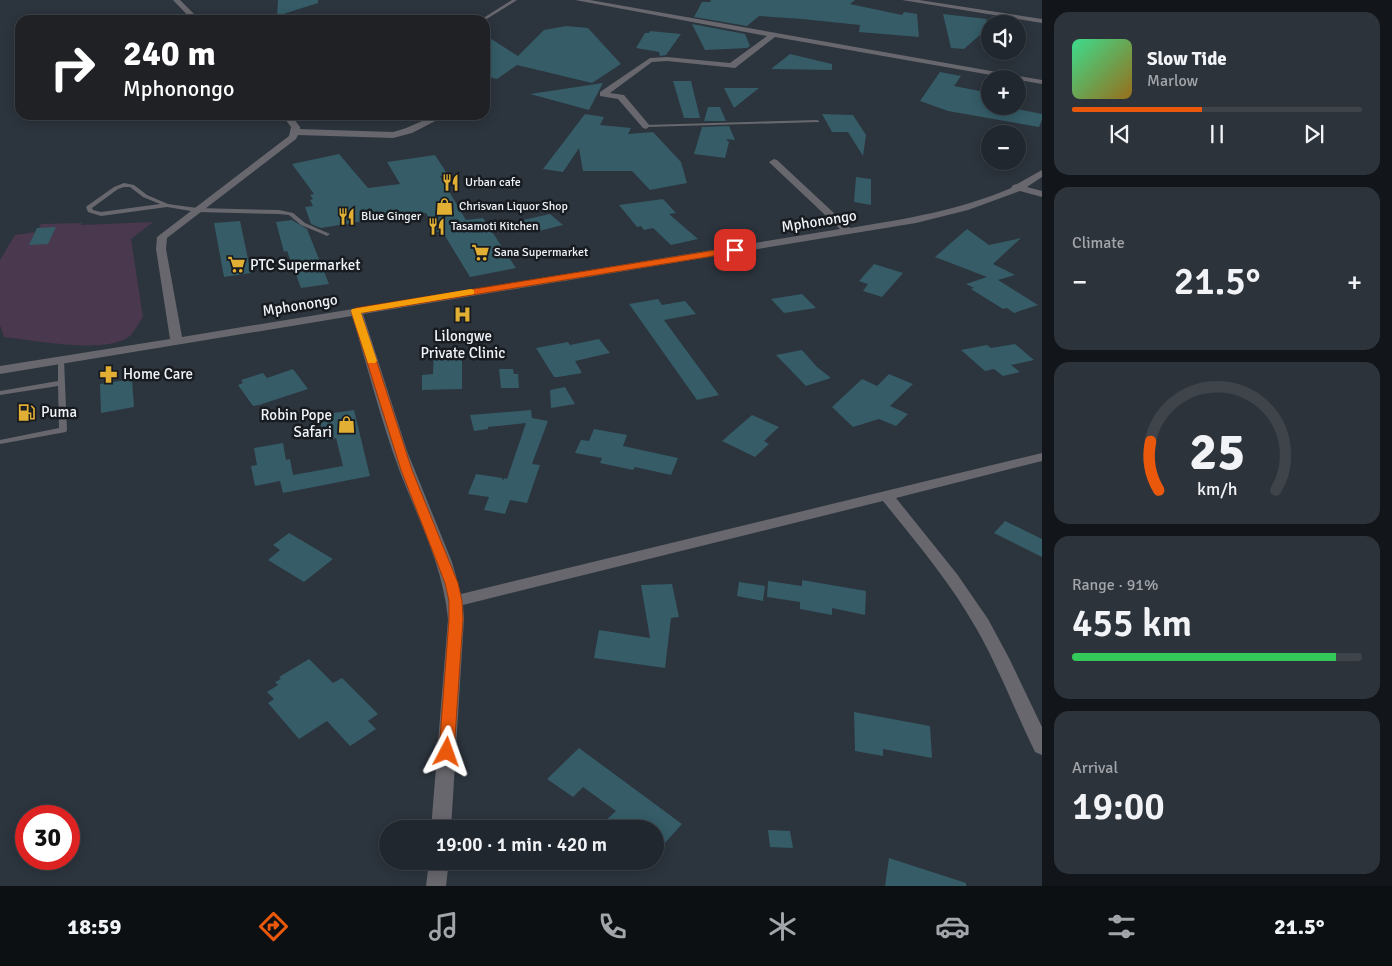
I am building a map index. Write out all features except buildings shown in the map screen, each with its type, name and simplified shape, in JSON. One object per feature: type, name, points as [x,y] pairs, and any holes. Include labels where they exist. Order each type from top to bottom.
[{"type":"street","points":[[176,0],[191,15]]},
{"type":"street","points":[[578,0],[1042,82]]},
{"type":"street","points":[[905,0],[1042,21]]},
{"type":"street","points":[[646,126],[621,96],[603,94],[650,60],[667,59],[732,66],[774,34]]},
{"type":"street","points":[[176,340],[161,249],[162,237],[293,136],[296,132],[295,124],[291,120]]},
{"type":"street","points":[[296,132],[393,134],[410,131],[433,120]]},
{"type":"street","points":[[774,162],[849,232]]},
{"type":"street","name":"Mphonongo","points":[[0,370],[939,216],[994,198],[1042,173]]},
{"type":"street","points":[[1016,188],[1042,194]]},
{"type":"street","points":[[356,311],[407,470],[451,583],[455,601],[456,619],[442,820]]},
{"type":"street","points":[[455,601],[1042,457]]},
{"type":"street","points":[[886,495],[941,563],[973,609],[988,635],[1042,747]]},
{"type":"street","points":[[436,886],[438,870]]},
{"type":"lane","points":[[490,15],[515,0]]},
{"type":"lane","points":[[646,126],[817,121]]},
{"type":"lane","points":[[167,205],[101,214],[90,211],[90,207],[116,188],[124,185],[132,186],[145,196],[167,205],[197,210],[291,214],[303,224],[327,234]]},
{"type":"lane","points":[[0,442],[62,430],[60,360]]},
{"type":"lane","points":[[0,393],[61,382]]},
{"type":"shaded area","points":[[153,222],[131,239],[143,317],[130,336],[119,342],[105,345],[69,345],[4,337],[0,325],[0,260],[15,235],[37,232],[41,224],[82,223],[81,225]]},
{"type":"slow traffic","points":[[372,361],[356,311],[471,292]]},
{"type":"place","name":"Urban cafe","points":[[451,182]]},
{"type":"place","name":"Chrisvan Liquor Shop","points":[[445,206]]},
{"type":"place","name":"Blue Ginger","points":[[347,216]]},
{"type":"place","name":"Tasamoti Kitchen","points":[[437,226]]},
{"type":"place","name":"Sana Supermarket","points":[[480,252]]},
{"type":"place","name":"PTC Supermarket","points":[[236,265]]},
{"type":"place","name":"Lilongwe Private Clinic","points":[[463,315]]},
{"type":"place","name":"Home Care","points":[[109,374]]},
{"type":"place","name":"Puma","points":[[27,412]]},
{"type":"place","name":"Robin Pope Safari","points":[[346,424]]},
{"type":"route","points":[[447,752],[456,619],[455,601],[451,583],[407,470],[356,311],[735,250]]}]
